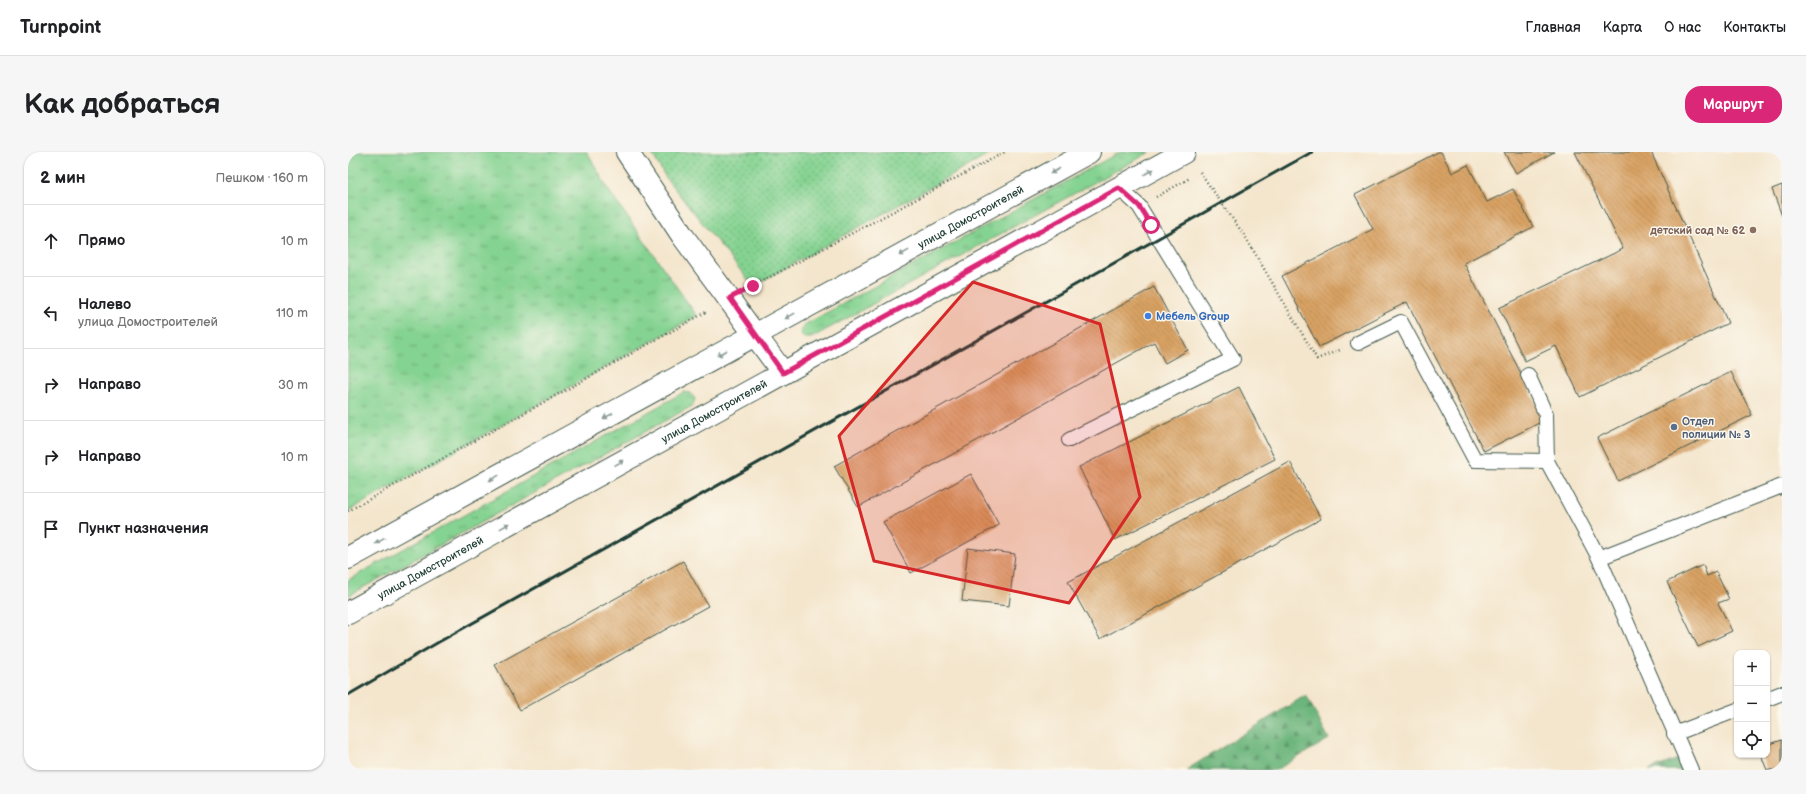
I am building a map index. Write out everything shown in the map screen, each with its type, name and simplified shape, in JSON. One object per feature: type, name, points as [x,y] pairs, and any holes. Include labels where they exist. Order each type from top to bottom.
[{"type":"main road","points":[[627,152],[682,235],[730,298],[783,373]]},
{"type":"main road","name":"улица Домостроителей","points":[[348,558],[1089,152]]},
{"type":"main road","name":"улица Домостроителей","points":[[348,613],[1184,152]]},
{"type":"lane","points":[[1069,440],[1233,359],[1139,206],[1119,188]]},
{"type":"lane","points":[[1358,343],[1400,322],[1475,460],[1547,461]]},
{"type":"lane","points":[[1528,375],[1546,415],[1547,461],[1599,558],[1674,734],[1691,770]]},
{"type":"lane","points":[[1599,558],[1782,486]]},
{"type":"lane","points":[[1770,698],[1782,693]]},
{"type":"lane","points":[[1674,734],[1734,711]]},
{"type":"path","points":[[348,512],[730,298],[1005,152]]},
{"type":"path","points":[[1200,172],[1246,238],[1317,359],[1358,343]]},
{"type":"highlighted area","points":[[973,282],[1100,324],[1140,497],[1069,603],[874,561],[839,436]]},
{"type":"green space","points":[[348,152],[587,152],[609,191],[697,316],[348,511]]},
{"type":"green space","points":[[651,152],[994,152],[753,286],[666,178]]},
{"type":"green space","points":[[1120,152],[1150,152],[811,338],[804,338],[800,332],[804,325]]},
{"type":"green space","points":[[684,392],[691,393],[695,399],[692,406],[348,596],[348,580]]},
{"type":"green space","points":[[1306,695],[1329,739],[1276,770],[1186,770]]},
{"type":"green space","points":[[1678,759],[1683,770],[1649,770]]},
{"type":"building","points":[[1438,152],[1441,152],[1452,173],[1468,165],[1487,202],[1513,189],[1533,227],[1464,263],[1545,420],[1484,451],[1407,302],[1319,347],[1282,276],[1373,229],[1355,195]]},
{"type":"building","points":[[1504,152],[1554,152],[1516,173]]},
{"type":"building","points":[[1575,152],[1651,152],[1728,323],[1580,397],[1556,346],[1525,361],[1499,308],[1623,249]]},
{"type":"building","points":[[1782,185],[1782,216],[1772,189]]},
{"type":"building","points":[[1154,287],[1188,350],[1165,363],[1154,342],[858,507],[834,466]]},
{"type":"building","name":"Отдел полиции № 3","points":[[1731,372],[1752,415],[1618,481],[1597,438]]},
{"type":"building","points":[[1239,387],[1275,459],[1115,540],[1079,467]]},
{"type":"building","points":[[1290,462],[1321,519],[1100,639],[1068,582]]},
{"type":"building","points":[[971,474],[999,525],[911,573],[883,522]]},
{"type":"building","points":[[968,548],[1015,554],[1009,606],[962,601]]},
{"type":"building","points":[[683,561],[708,606],[520,710],[495,665]]},
{"type":"building","points":[[1703,565],[1707,576],[1716,572],[1729,599],[1718,603],[1732,631],[1698,647],[1667,582]]},
{"type":"building","points":[[1782,740],[1782,770],[1767,770],[1762,758],[1770,758],[1770,744]]},
{"type":"railway","points":[[348,695],[437,643],[1312,152]]},
{"type":"place","name":"детский сад № 62","points":[[1753,230]]},
{"type":"place","name":"Мебель Group","points":[[1148,316]]},
{"type":"place","name":"Отдел полиции № 3","points":[[1674,427]]},
{"type":"route","points":[[753,286],[730,298],[783,373],[1119,188],[1139,206],[1151,225]]}]
